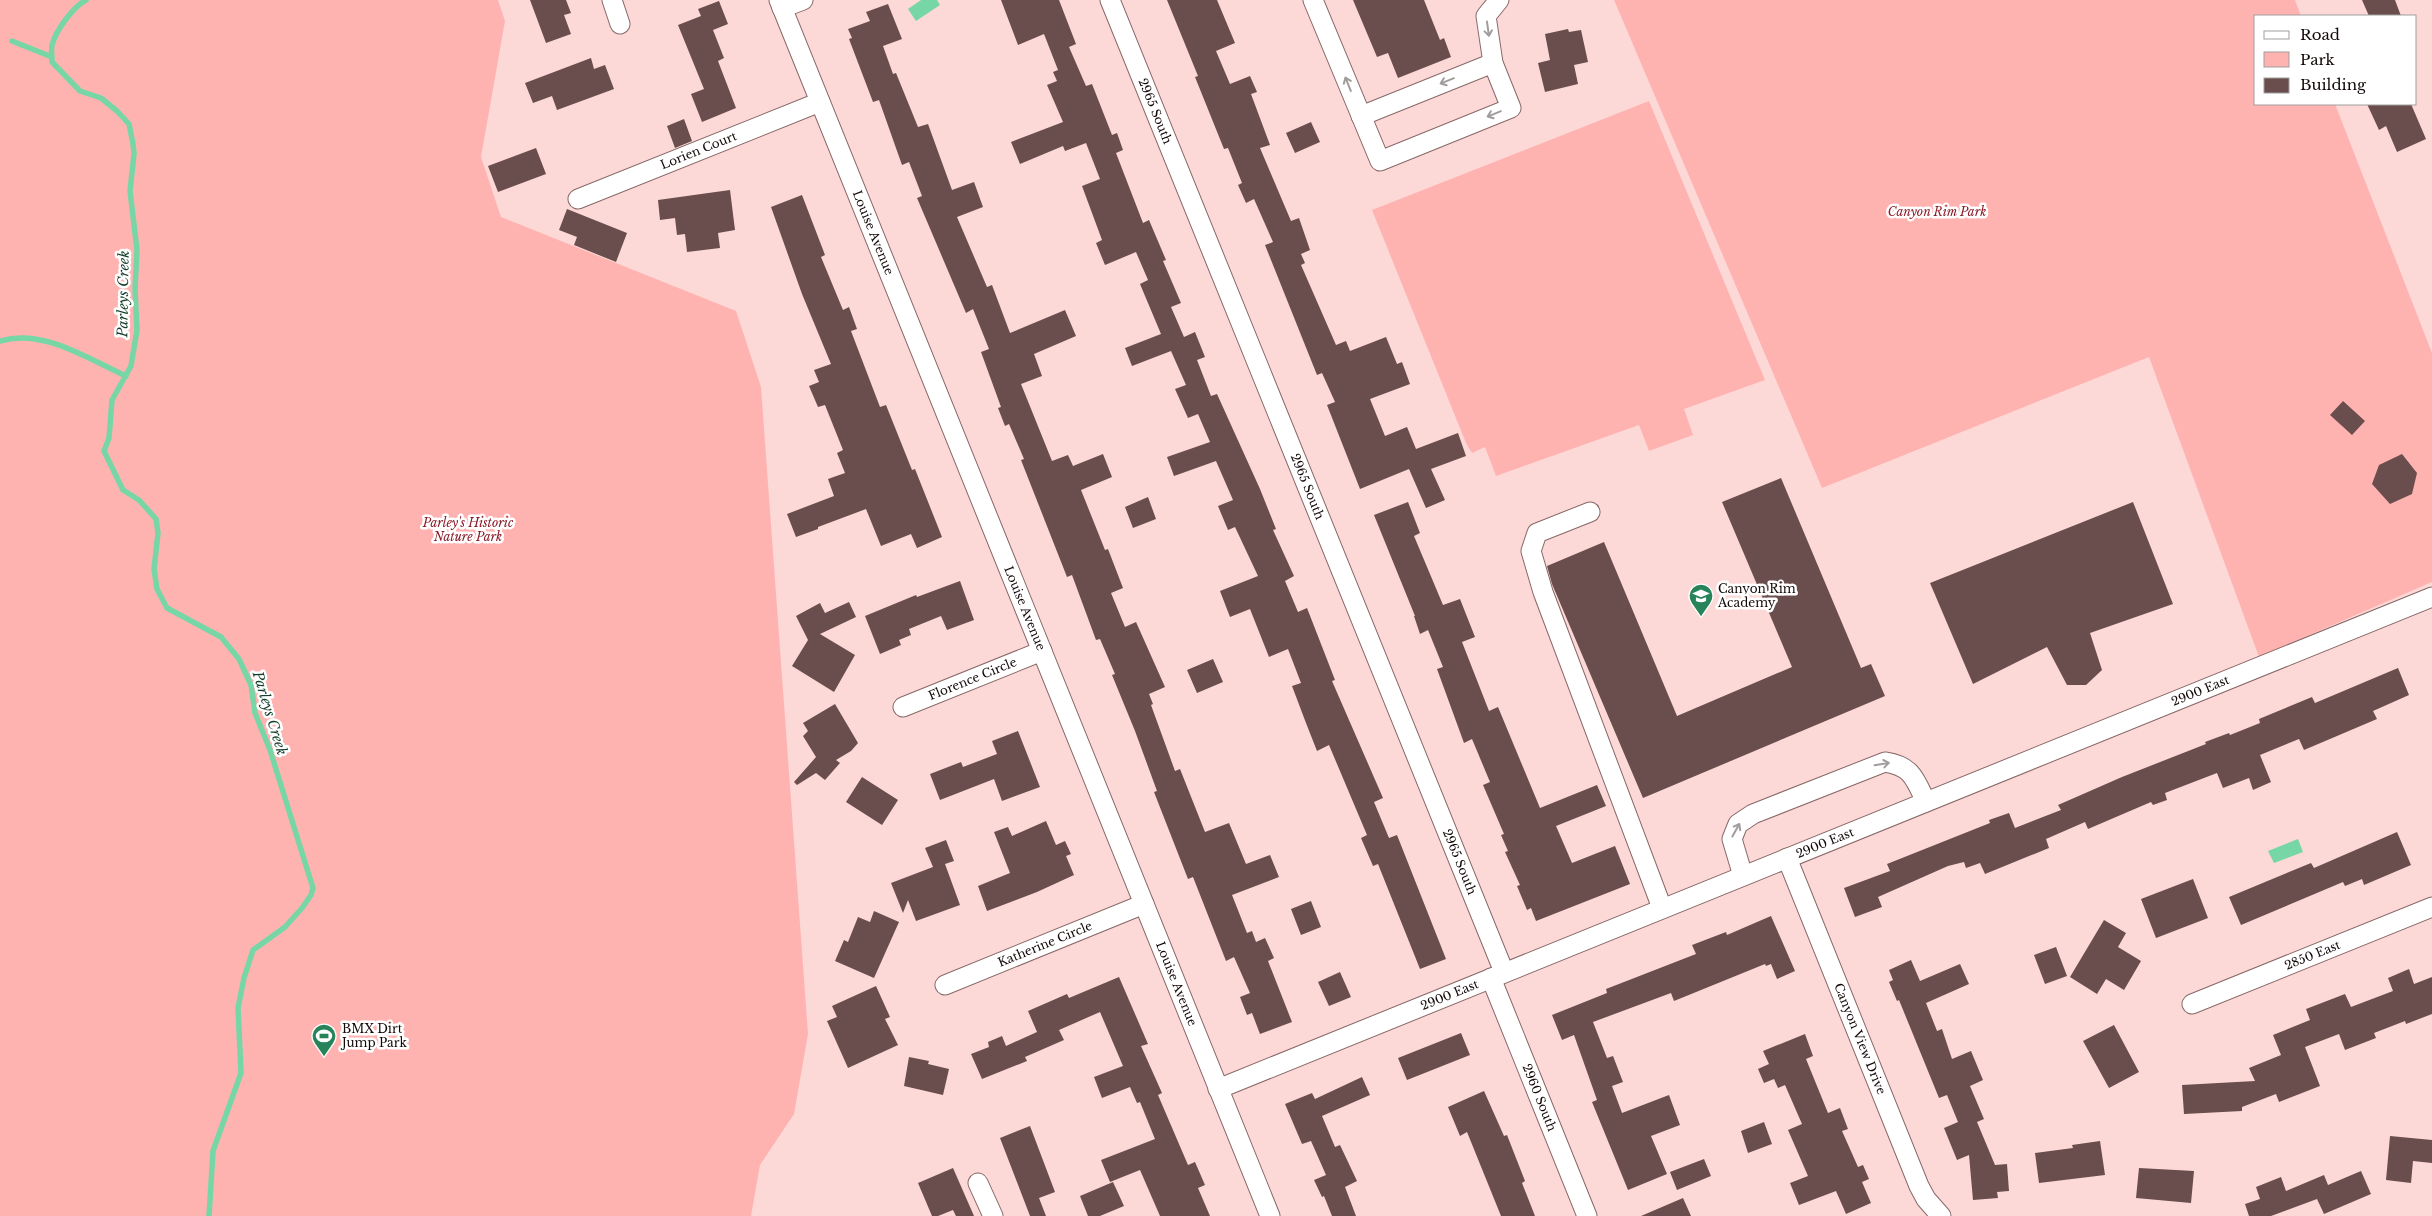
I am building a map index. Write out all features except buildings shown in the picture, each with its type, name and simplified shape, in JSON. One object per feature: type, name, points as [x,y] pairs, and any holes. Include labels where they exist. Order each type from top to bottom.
[{"type":"street","points":[[612,0],[620,24]]},
{"type":"street","points":[[781,4],[803,0]]},
{"type":"street","name":"2965 South","points":[[1110,0],[1498,975]]},
{"type":"street","points":[[1313,0],[1380,161],[1511,108],[1493,63],[1486,16],[1500,0]]},
{"type":"street","name":"Louise Avenue","points":[[781,4],[1270,1216]]},
{"type":"street","points":[[1361,116],[1493,63]]},
{"type":"street","name":"Lorien Court","points":[[578,198],[820,102]]},
{"type":"street","points":[[1590,512],[1537,533],[1531,551],[1543,592],[1662,908]]},
{"type":"street","name":"2900 East","points":[[1218,1089],[2432,597]]},
{"type":"street","name":"Florence Circle","points":[[903,707],[1042,651]]},
{"type":"street","points":[[1743,876],[1732,838],[1738,824],[1762,810],[1885,762],[1899,764],[1906,768],[1912,774],[1926,802]]},
{"type":"street","name":"Canyon View Drive","points":[[1787,858],[1919,1186],[1941,1216]]},
{"type":"street","name":"Katherine Circle","points":[[945,985],[1144,904]]},
{"type":"street","name":"2850 East","points":[[2192,1004],[2432,907]]},
{"type":"street","name":"2960 South","points":[[1498,975],[1587,1216]]},
{"type":"street","points":[[978,1183],[993,1216]]},
{"type":"green space","name":"Parley's Historic Nature Park","points":[[0,0],[498,0],[505,21],[481,157],[501,217],[736,311],[761,387],[808,1034],[794,1114],[760,1165],[751,1216],[0,1216]]},
{"type":"green space","name":"Canyon Rim Park","points":[[1614,0],[2295,0],[2301,15],[2254,15],[2254,105],[2335,105],[2432,353],[2432,582],[2259,657],[2149,357],[1822,488]]},
{"type":"green space","points":[[1649,101],[1765,380],[1684,409],[1693,435],[1649,451],[1639,425],[1496,476],[1485,447],[1472,453],[1466,443],[1372,210]]},
{"type":"shaded area","points":[[921,0],[937,0],[940,5],[916,21],[908,9]]},
{"type":"shaded area","points":[[2298,839],[2303,852],[2274,863],[2268,851]]},
{"type":"waterway","name":"Parleys Creek","points":[[86,0],[71,13],[57,33],[52,45],[52,62],[80,91],[101,98],[129,124],[134,154],[130,191],[137,250],[135,289],[137,330],[131,366],[112,400],[109,438],[104,451],[123,490],[139,500],[156,519],[158,533],[154,569],[157,589],[167,608],[221,637],[239,659],[251,685],[255,713],[270,750],[313,888],[311,895],[302,908],[285,927],[253,950],[244,978],[238,1008],[241,1073],[213,1151],[209,1216]]},
{"type":"waterway","points":[[12,41],[52,57]]},
{"type":"waterway","points":[[0,341],[16,338],[49,342],[81,354],[126,376]]},
{"type":"place","name":"Canyon Rim Academy","points":[[1701,617]]},
{"type":"place","name":"BMX Dirt Jump Park","points":[[324,1057]]}]
